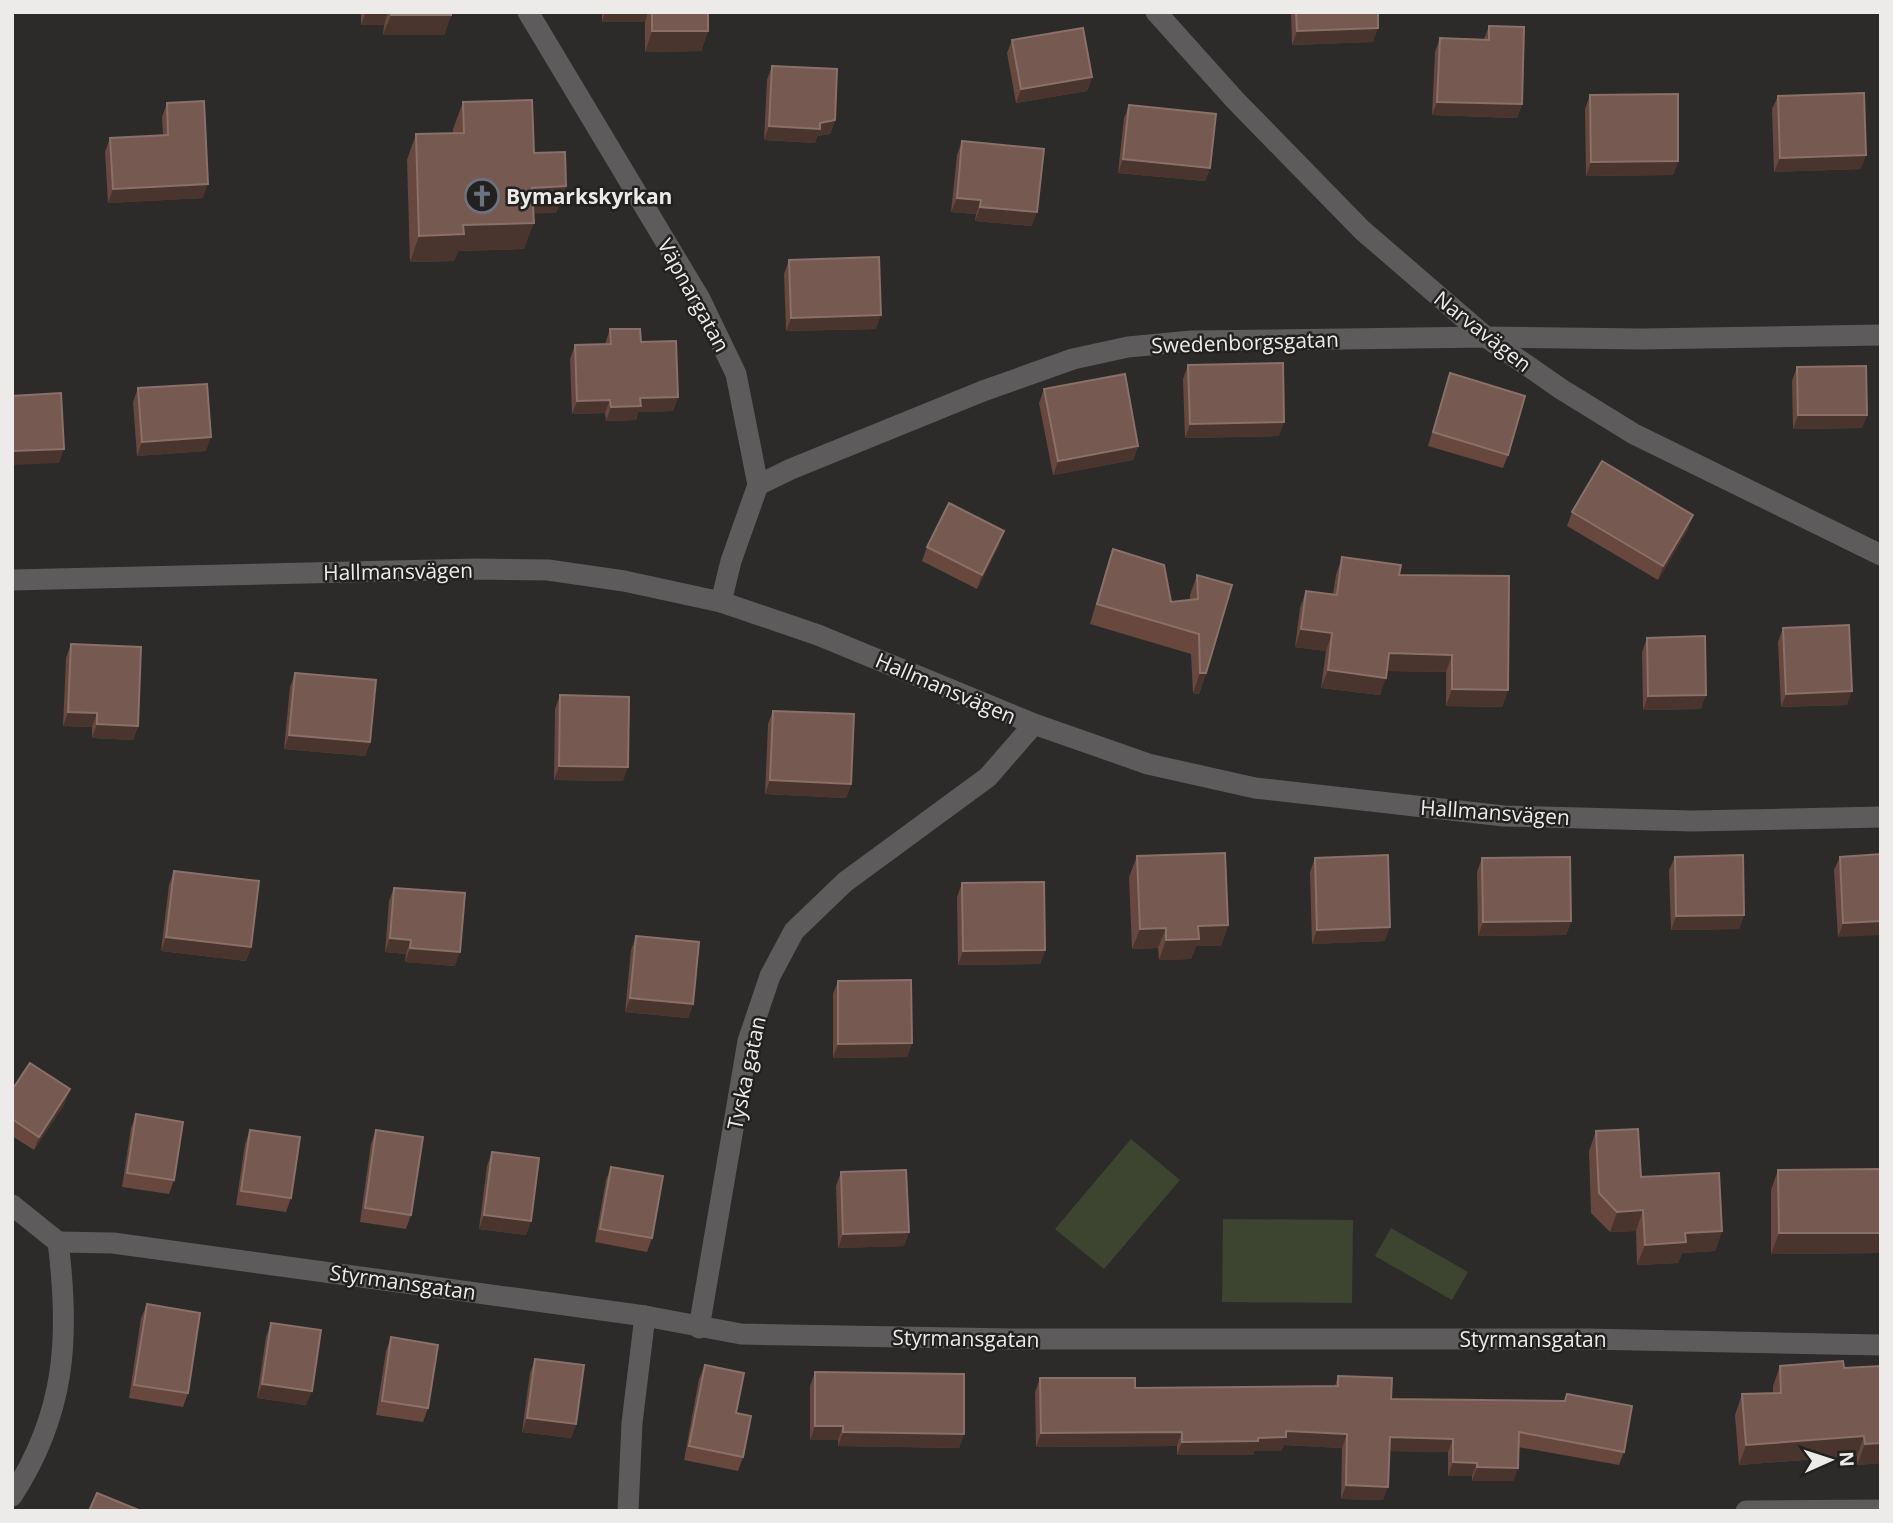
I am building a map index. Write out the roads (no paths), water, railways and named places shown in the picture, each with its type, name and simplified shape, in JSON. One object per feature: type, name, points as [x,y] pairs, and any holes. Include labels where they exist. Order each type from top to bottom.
[{"type":"street","name":"Väpnargatan","points":[[528,12],[700,299],[736,374],[758,485]]},
{"type":"street","name":"Narvavägen","points":[[1156,12],[1235,100],[1362,230],[1486,337],[1561,389],[1634,434],[1881,555]]},
{"type":"street","name":"Swedenborgsgatan","points":[[758,485],[983,391],[1073,359],[1128,347],[1191,341],[1881,335]]},
{"type":"street","points":[[721,602],[731,561],[758,485]]},
{"type":"street","name":"Hallmansvägen","points":[[12,580],[477,569],[548,570],[624,581],[721,602],[818,635],[1034,724],[1148,764],[1255,788],[1504,816],[1692,821],[1881,817]]},
{"type":"street","name":"Tyska gatan","points":[[699,1328],[748,1041],[770,976],[794,931],[845,882],[988,778],[1034,724]]},
{"type":"street","points":[[12,1205],[58,1242],[64,1284],[65,1329],[61,1373],[47,1430],[12,1496]]},
{"type":"street","name":"Styrmansgatan","points":[[58,1242],[113,1243],[646,1316],[741,1334],[997,1339],[1587,1339],[1881,1345]]},
{"type":"street","points":[[628,1511],[632,1423],[646,1316]]},
{"type":"street","points":[[1746,1511],[1881,1510]]},
{"type":"place","name":"Bymarkskyrkan","points":[[482,196]]}]
